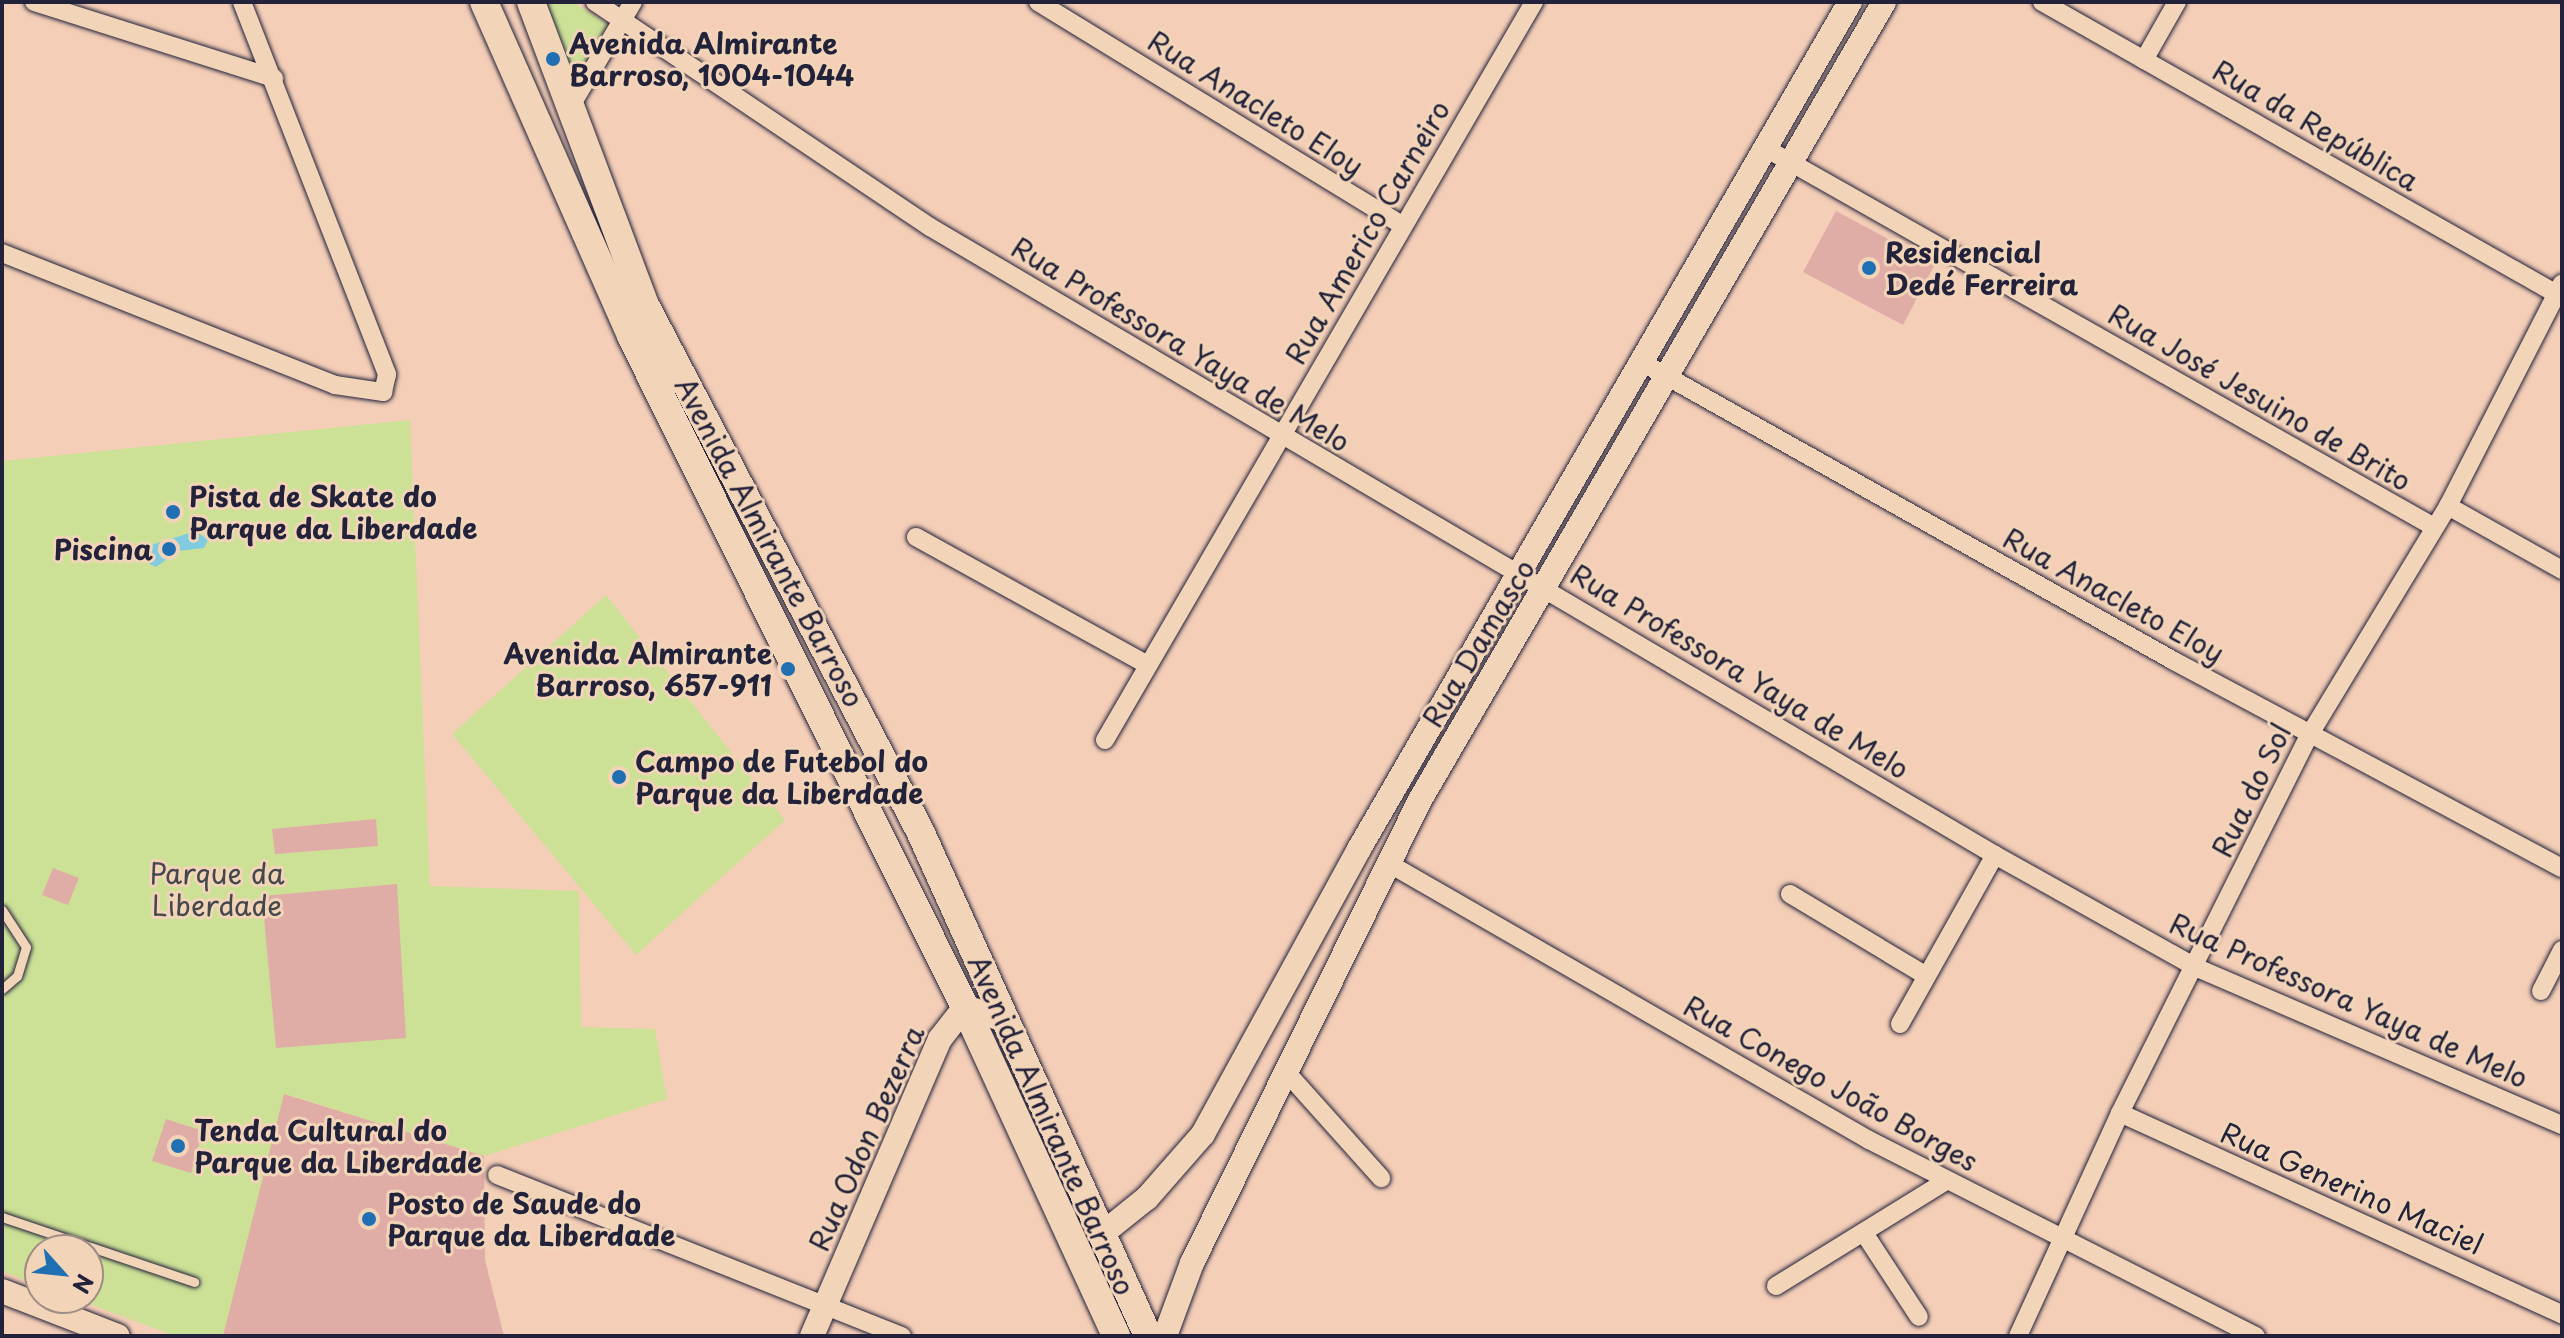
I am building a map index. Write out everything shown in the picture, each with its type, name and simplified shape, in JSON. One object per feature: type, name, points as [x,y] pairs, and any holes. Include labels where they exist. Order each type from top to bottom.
[{"type":"main road","name":"Avenida Almirante Barroso","points":[[484,2],[631,336],[965,1007],[1116,1336]]},
{"type":"main road","name":"Avenida Almirante Barroso","points":[[531,2],[572,104],[644,303],[721,458],[832,652],[1148,1336]]},
{"type":"street","points":[[34,2],[274,78]]},
{"type":"street","points":[[2,253],[335,385],[379,395],[387,374],[242,2]]},
{"type":"street","name":"Rua Professora Yaya de Melo","points":[[595,2],[930,227],[1280,438],[1520,572],[1995,855],[2195,967],[2562,1125]]},
{"type":"street","points":[[572,104],[633,2]]},
{"type":"street","name":"Rua Anacleto Eloy","points":[[1038,2],[1403,226]]},
{"type":"street","name":"Rua Americo Carneiro","points":[[1105,740],[1534,2]]},
{"type":"street","name":"Rua Damasco","points":[[1102,1234],[1147,1198],[1203,1134],[1520,572],[1850,2]]},
{"type":"street","name":"Rua Damasco","points":[[1165,1336],[1192,1263],[1288,1074],[1388,863],[1884,2]]},
{"type":"street","name":"Rua da República","points":[[2042,2],[2560,291]]},
{"type":"street","points":[[2144,60],[2177,2]]},
{"type":"street","name":"Rua José Jesuino de Brito","points":[[1767,149],[2434,527]]},
{"type":"street","name":"Rua do Sol","points":[[2018,1336],[2120,1113],[2310,734],[2448,506],[2560,291]]},
{"type":"street","name":"Rua Anacleto Eloy","points":[[1643,363],[2310,734],[2562,868]]},
{"type":"street","points":[[2448,506],[2562,570]]},
{"type":"street","points":[[916,537],[1148,665]]},
{"type":"street","points":[[1900,1024],[1923,974],[1995,855]]},
{"type":"street","name":"Rua Conego João Borges","points":[[1388,863],[1946,1181],[2256,1336]]},
{"type":"street","points":[[1790,894],[1923,974]]},
{"type":"street","points":[[2541,991],[2562,950]]},
{"type":"street","points":[[965,1007],[1004,1020]]},
{"type":"street","name":"Rua Odon Bezerra","points":[[812,1336],[940,1039],[965,1007]]},
{"type":"street","points":[[1288,1074],[1381,1178]]},
{"type":"street","name":"Rua Generino Maciel","points":[[2120,1113],[2562,1314]]},
{"type":"street","points":[[497,1175],[822,1309],[902,1336]]},
{"type":"street","points":[[1776,1286],[1946,1181]]},
{"type":"street","points":[[1864,1233],[1919,1317]]},
{"type":"street","points":[[2,1291],[118,1336]]},
{"type":"lane","points":[[2,910],[26,947],[17,976],[2,989]]},
{"type":"lane","points":[[2,1217],[194,1282]]},
{"type":"green space","points":[[541,2],[573,2],[608,24],[572,86]]},
{"type":"green space","name":"Parque da Liberdade","points":[[410,420],[430,886],[579,891],[581,1027],[655,1029],[667,1099],[484,1156],[285,1094],[223,1336],[175,1336],[104,1310],[104,1234],[24,1234],[24,1280],[2,1271],[2,461]]},
{"type":"green space","name":"Campo de Futebol do Parque da Liberdade","points":[[606,595],[785,820],[636,955],[452,734]]},
{"type":"water","name":"Piscina","points":[[196,531],[208,540],[204,548],[178,551],[156,567],[143,561],[151,545]]},
{"type":"building","name":"Residencial Dedé Ferreira","points":[[1836,211],[1935,264],[1903,325],[1803,272]]},
{"type":"building","points":[[376,819],[378,846],[275,854],[272,829]]},
{"type":"building","points":[[53,868],[79,878],[68,905],[42,895]]},
{"type":"building","points":[[397,884],[406,1038],[276,1048],[262,896]]},
{"type":"building","name":"Posto de Saude do Parque da Liberdade","points":[[284,1094],[484,1156],[485,1260],[504,1336],[223,1336]]},
{"type":"building","name":"Tenda Cultural do Parque da Liberdade","points":[[166,1119],[203,1131],[191,1173],[152,1161]]},
{"type":"place","name":"Avenida Almirante Barroso, 1004-1044","points":[[553,59]]},
{"type":"place","name":"Residencial Dedé Ferreira","points":[[1869,268]]},
{"type":"place","name":"Pista de Skate do Parque da Liberdade","points":[[173,512]]},
{"type":"place","name":"Piscina","points":[[169,549]]},
{"type":"place","name":"Avenida Almirante Barroso, 657-911","points":[[788,669]]},
{"type":"place","name":"Campo de Futebol do Parque da Liberdade","points":[[619,777]]},
{"type":"place","name":"Tenda Cultural do Parque da Liberdade","points":[[178,1146]]},
{"type":"place","name":"Posto de Saude do Parque da Liberdade","points":[[369,1219]]}]
